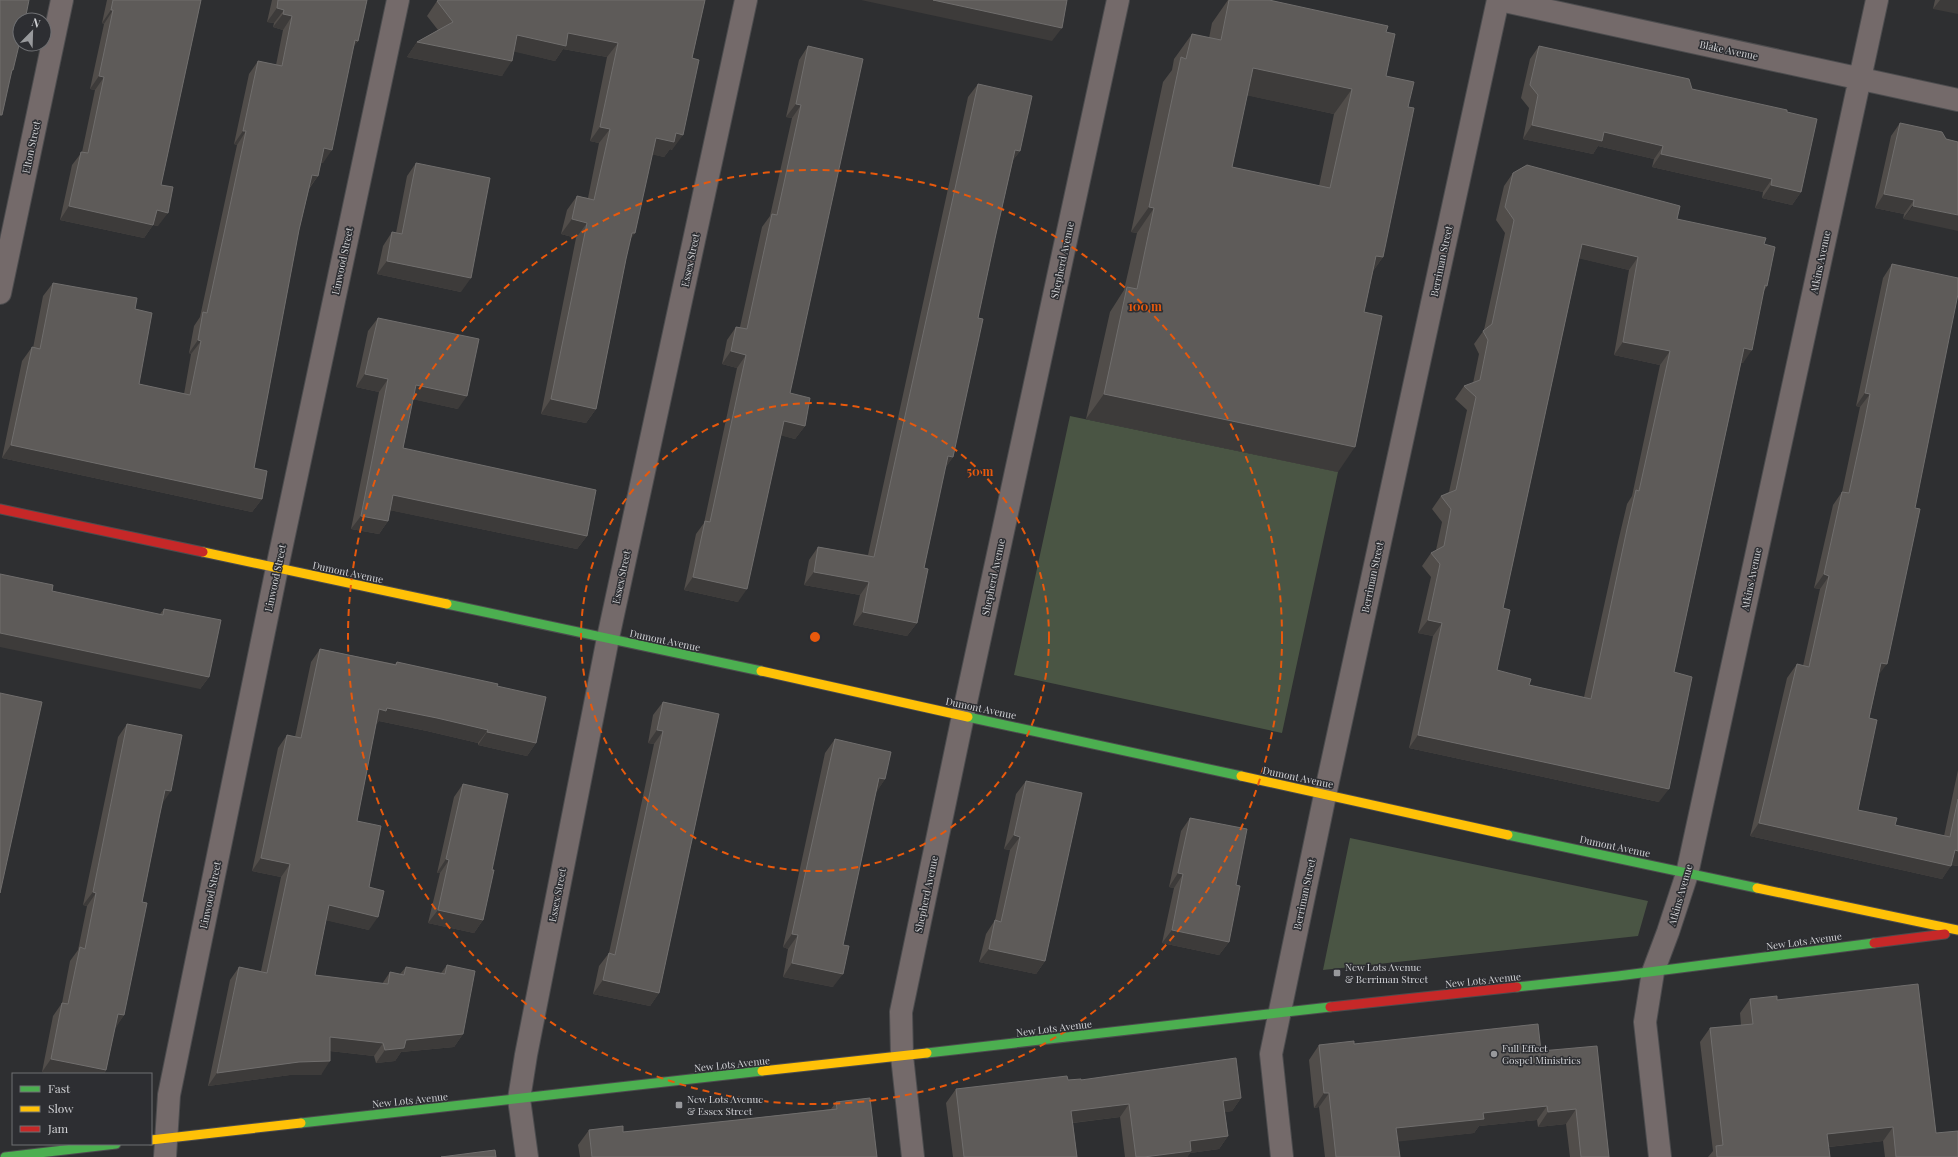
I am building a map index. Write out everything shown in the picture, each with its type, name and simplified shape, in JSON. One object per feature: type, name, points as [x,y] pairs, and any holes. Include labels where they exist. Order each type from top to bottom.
[{"type":"street","name":"Elton Street","points":[[0,293],[62,0]]},
{"type":"street","name":"Linwood Street","points":[[161,1145],[277,568],[398,0]]},
{"type":"street","name":"Essex Street","points":[[526,1157],[519,1099],[526,1055],[608,638],[746,0]]},
{"type":"street","name":"Shepherd Avenue","points":[[913,1157],[902,1056],[901,1012],[962,716],[1118,0]]},
{"type":"street","name":"Blake Avenue","points":[[1499,0],[1958,100]]},
{"type":"street","name":"Berriman Street","points":[[1282,1157],[1271,1054],[1325,794],[1499,0]]},
{"type":"street","name":"Atkins Avenue","points":[[1660,1157],[1645,1022],[1653,972],[1687,874],[1877,0]]},
{"type":"street","name":"Dumont Avenue","points":[[0,509],[608,638],[1687,874],[1958,931]]},
{"type":"street","name":"New Lots Avenue","points":[[161,1145],[519,1099],[1653,972],[1958,931]]},
{"type":"street","points":[[5,1157],[107,1145]]},
{"type":"green space","points":[[1070,416],[1338,472],[1282,733],[1014,675]]},
{"type":"green space","points":[[1350,838],[1648,901],[1638,936],[1323,970]]},
{"type":"building","points":[[0,0],[29,0],[27,12],[12,12],[12,52],[17,52],[2,115],[0,115]]},
{"type":"building","points":[[113,0],[201,0],[161,185],[173,187],[168,213],[157,210],[153,225],[69,206],[81,152],[88,153],[104,77],[99,76],[113,10],[111,10]]},
{"type":"building","points":[[278,0],[367,0],[358,41],[355,40],[332,150],[324,148],[318,176],[312,175],[299,230],[254,468],[267,471],[262,499],[11,445],[32,347],[40,349],[53,283],[137,298],[135,309],[152,313],[139,384],[190,395],[201,341],[198,340],[203,312],[207,313],[246,131],[243,131],[258,61],[282,66],[292,16],[283,14],[284,10],[277,8]]},
{"type":"building","points":[[705,0],[692,58],[699,60],[683,135],[676,133],[674,142],[656,138],[635,233],[632,233],[626,259],[596,409],[551,399],[587,223],[572,219],[577,196],[594,200],[610,129],[600,127],[618,43],[568,33],[566,46],[517,35],[512,61],[417,42],[453,22],[437,1]]},
{"type":"building","points":[[933,0],[1067,0],[1062,28]]},
{"type":"building","points":[[1229,0],[1269,0],[1388,26],[1386,32],[1395,34],[1386,76],[1414,82],[1408,107],[1414,108],[1383,257],[1376,256],[1364,312],[1382,316],[1355,447],[1104,394],[1127,287],[1137,289],[1154,208],[1149,207],[1181,57],[1186,59],[1192,34],[1221,40]],"holes":[[[1253,68],[1352,89],[1330,188],[1232,167]]]},
{"type":"building","points":[[808,46],[863,59],[790,393],[810,398],[805,426],[784,421],[747,589],[693,577],[705,521],[710,522],[746,355],[731,351],[736,327],[747,329],[772,214],[777,215],[801,105],[796,104]]},
{"type":"building","points":[[1539,46],[1689,79],[1692,89],[1787,110],[1787,112],[1817,119],[1801,192],[1771,185],[1772,179],[1661,154],[1663,146],[1604,132],[1602,141],[1532,125],[1538,95],[1530,85]]},
{"type":"building","points":[[978,84],[1032,96],[1020,151],[1015,150],[996,234],[978,318],[983,319],[953,457],[948,456],[924,568],[928,569],[917,623],[863,612],[869,582],[814,572],[818,547],[874,557]]},
{"type":"building","points":[[1900,123],[1942,132],[1946,139],[1958,142],[1958,215],[1913,206],[1914,200],[1884,194]]},
{"type":"building","points":[[416,163],[490,178],[471,278],[387,261],[392,232],[402,234]]},
{"type":"building","points":[[1527,165],[1680,206],[1677,219],[1766,238],[1764,244],[1775,247],[1767,286],[1765,285],[1752,350],[1744,348],[1674,672],[1692,677],[1669,789],[1418,735],[1442,623],[1428,620],[1440,564],[1431,553],[1444,546],[1451,509],[1441,496],[1456,490],[1476,397],[1464,386],[1480,380],[1488,340],[1483,331],[1492,324],[1514,220],[1505,207],[1513,173]],"holes":[[[1582,244],[1638,257],[1623,342],[1670,351],[1639,491],[1636,490],[1627,529],[1591,699],[1529,685],[1531,679],[1497,670],[1510,610],[1503,608]]]},
{"type":"building","points":[[1892,264],[1958,278],[1958,294],[1915,508],[1920,509],[1887,664],[1881,663],[1869,718],[1877,720],[1858,810],[1897,818],[1895,825],[1950,837],[1958,799],[1958,851],[1955,850],[1951,866],[1759,823],[1797,664],[1809,667],[1829,576],[1824,574],[1842,492],[1849,493],[1864,424],[1870,394],[1865,393]]},
{"type":"building","points":[[378,318],[479,339],[467,396],[416,385],[403,448],[596,490],[587,536],[393,495],[388,521],[361,516],[388,379],[365,374]]},
{"type":"building","points":[[0,574],[53,585],[52,591],[163,615],[164,609],[221,620],[209,677],[0,633]]},
{"type":"building","points":[[320,649],[396,665],[397,662],[498,684],[497,686],[546,697],[536,743],[487,732],[488,730],[437,718],[387,708],[386,711],[379,709],[357,821],[381,826],[369,887],[384,891],[378,917],[329,905],[315,975],[388,984],[390,972],[404,975],[406,967],[445,974],[447,965],[475,971],[463,1034],[406,1040],[404,1048],[385,1050],[383,1043],[330,1037],[330,1061],[299,1062],[217,1073],[239,967],[267,973],[290,864],[261,858],[287,735],[301,738]]},
{"type":"building","points":[[0,693],[42,702],[0,893]]},
{"type":"building","points":[[663,702],[719,714],[659,993],[603,980],[609,953],[615,955],[645,816],[663,731],[657,730]]},
{"type":"building","points":[[127,724],[182,735],[171,791],[165,790],[159,818],[142,902],[147,903],[124,1015],[118,1014],[106,1070],[51,1059],[62,1003],[68,1004],[80,947],[85,949],[96,893],[93,892]]},
{"type":"building","points":[[835,739],[891,752],[885,779],[879,778],[843,945],[849,946],[843,974],[792,963],[798,935],[792,934]]},
{"type":"building","points":[[1026,781],[1082,793],[1045,961],[989,949],[995,920],[1001,922],[1020,837],[1014,835]]},
{"type":"building","points":[[463,784],[508,794],[483,920],[438,910],[449,860],[446,859]]},
{"type":"building","points":[[1190,818],[1247,829],[1236,885],[1240,886],[1229,942],[1172,930],[1183,874],[1178,873]]},
{"type":"building","points":[[1918,984],[1936,1133],[1958,1131],[1958,1157],[1896,1157],[1893,1127],[1827,1134],[1830,1157],[1717,1157],[1716,1146],[1723,1145],[1710,1028],[1753,1024],[1750,999],[1777,996],[1777,1000]]},
{"type":"building","points":[[1538,1024],[1541,1051],[1597,1046],[1609,1157],[1581,1157],[1576,1109],[1548,1112],[1547,1106],[1483,1113],[1484,1119],[1396,1128],[1400,1157],[1336,1157],[1329,1093],[1324,1093],[1319,1045],[1354,1041],[1354,1044]]},
{"type":"building","points":[[1236,1058],[1241,1098],[1223,1101],[1228,1136],[1190,1141],[1191,1151],[1136,1157],[1129,1104],[1071,1111],[1077,1157],[964,1157],[956,1089],[1067,1076],[1068,1080],[1081,1080]]},
{"type":"building","points":[[870,1098],[877,1157],[592,1157],[589,1130],[623,1126],[623,1132],[837,1109],[836,1102]]},
{"type":"building","points":[[495,1150],[496,1157],[441,1157]]},
{"type":"traffic: fast","points":[[447,604],[761,671]]},
{"type":"traffic: fast","points":[[968,717],[1241,776]]},
{"type":"traffic: fast","points":[[1508,835],[1757,888]]},
{"type":"traffic: fast","points":[[1517,987],[1618,976],[1874,943]]},
{"type":"traffic: fast","points":[[927,1053],[1330,1007]]},
{"type":"traffic: fast","points":[[301,1123],[762,1071]]},
{"type":"traffic: fast","points":[[5,1157],[107,1145]]},
{"type":"traffic: slow","points":[[203,552],[447,604]]},
{"type":"traffic: slow","points":[[761,671],[968,717]]},
{"type":"traffic: slow","points":[[1241,776],[1508,835]]},
{"type":"traffic: slow","points":[[1757,888],[1958,930]]},
{"type":"traffic: slow","points":[[762,1071],[927,1053]]},
{"type":"traffic: slow","points":[[152,1140],[301,1123]]},
{"type":"traffic: jam","points":[[0,509],[203,552]]},
{"type":"traffic: jam","points":[[1874,943],[1945,934]]},
{"type":"traffic: jam","points":[[1330,1007],[1517,987]]},
{"type":"place","name":"New Lots Avenue & Berriman Street","points":[[1337,973]]},
{"type":"place","name":"Full Effect Gospel Ministries","points":[[1494,1054]]},
{"type":"place","name":"New Lots Avenue & Essex Street","points":[[679,1105]]}]
